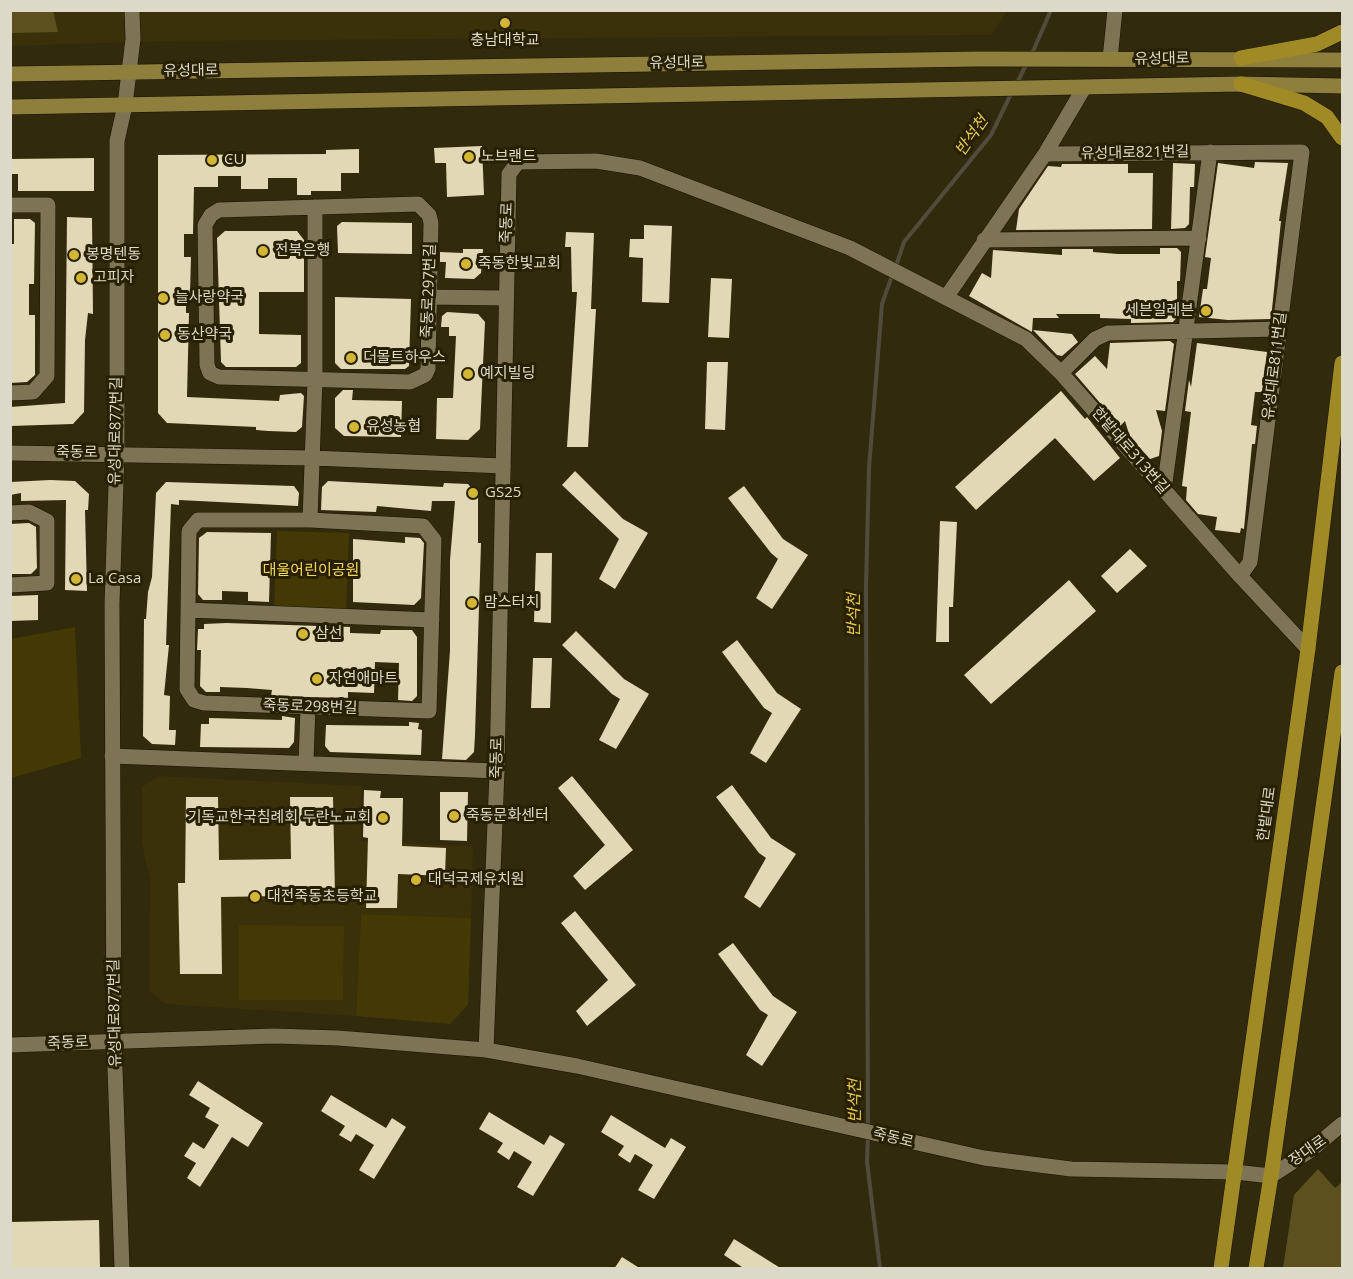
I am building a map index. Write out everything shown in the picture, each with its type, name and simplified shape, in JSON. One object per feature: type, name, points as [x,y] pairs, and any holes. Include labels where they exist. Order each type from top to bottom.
[{"type":"main road","points":[[1241,58],[1317,44],[1342,32]]},
{"type":"main road","name":"유성대로","points":[[10,74],[979,59],[1342,60]]},
{"type":"main road","name":"유성대로","points":[[10,107],[1241,84]]},
{"type":"main road","points":[[1241,84],[1342,86]]},
{"type":"main road","points":[[1241,84],[1304,103],[1327,117],[1342,138]]},
{"type":"main road","name":"한밭대로","points":[[1221,1269],[1308,649],[1342,363]]},
{"type":"main road","points":[[1256,1269],[1272,1176],[1341,695],[1342,672]]},
{"type":"street","name":"유성대로877번길","points":[[122,1269],[114,1040],[112,604],[117,453],[117,141],[130,72],[133,39],[132,10]]},
{"type":"street","points":[[1104,59],[1115,10]]},
{"type":"street","points":[[947,296],[1045,154],[1083,88]]},
{"type":"street","name":"유성대로821번길","points":[[1045,154],[1210,152],[1164,490]]},
{"type":"street","name":"유성대로811번길","points":[[1210,152],[1302,152],[1250,561],[1240,576]]},
{"type":"street","name":"한밭대로313번길","points":[[518,162],[596,161],[639,168],[863,255],[947,296],[1026,339],[1061,372],[1240,576],[1308,649]]},
{"type":"street","name":"죽동로","points":[[486,1050],[497,771],[509,174],[518,162]]},
{"type":"street","name":"죽동로297번길","points":[[418,204],[423,207],[431,223],[428,369],[418,380],[410,382],[219,377],[210,374],[207,365],[205,225],[211,215],[219,210],[315,207],[418,204]]},
{"type":"street","points":[[10,206],[48,205],[47,376],[33,392],[10,393]]},
{"type":"street","points":[[310,520],[315,379],[315,207]]},
{"type":"street","points":[[984,240],[1199,238]]},
{"type":"street","points":[[429,297],[505,298]]},
{"type":"street","points":[[1061,372],[1101,335],[1280,329]]},
{"type":"street","name":"죽동로","points":[[10,453],[313,458],[503,466]]},
{"type":"street","points":[[10,513],[29,512],[47,521],[47,583],[10,585]]},
{"type":"street","name":"죽동로298번길","points":[[198,520],[310,520],[423,526],[434,540],[429,711],[204,703],[194,700],[187,689],[188,610],[189,531],[198,520]]},
{"type":"street","points":[[188,610],[432,620]]},
{"type":"street","points":[[306,762],[308,706]]},
{"type":"street","points":[[112,756],[497,771]]},
{"type":"street","name":"죽동로","points":[[10,1046],[114,1040],[274,1036],[338,1038],[486,1050],[577,1066],[984,1158],[1071,1169],[1235,1172],[1272,1176]]},
{"type":"street","name":"장대로","points":[[1272,1176],[1311,1150],[1342,1124]]},
{"type":"shaded area","name":"충남대학교","points":[[10,11],[1007,11],[991,35],[167,41],[11,46]]},
{"type":"shaded area","points":[[10,11],[53,11],[58,32],[11,33]]},
{"type":"shaded area","name":"대전죽동초등학교","points":[[158,776],[361,786],[361,841],[473,846],[471,918],[361,914],[356,1016],[165,1004],[149,991],[150,880],[142,843],[142,787]]},
{"type":"shaded area","points":[[1318,1169],[1335,1188],[1342,1182],[1342,1268],[1283,1268],[1294,1195]]},
{"type":"green space","name":"대울어린이공원","points":[[277,531],[349,533],[346,610],[274,608]]},
{"type":"green space","points":[[75,627],[81,758],[11,778],[11,639]]},
{"type":"green space","points":[[361,914],[471,918],[468,1005],[450,1024],[356,1016]]},
{"type":"green space","points":[[239,925],[344,926],[343,1000],[239,1000]]},
{"type":"building","points":[[482,146],[484,195],[447,197],[446,163],[435,163],[434,148]]},
{"type":"building","points":[[359,149],[359,173],[341,173],[341,191],[311,191],[311,195],[297,195],[297,178],[268,178],[268,189],[241,189],[241,176],[218,176],[218,187],[194,187],[193,234],[184,234],[184,257],[191,257],[190,293],[186,293],[186,313],[189,313],[187,397],[279,401],[280,395],[301,393],[304,396],[302,427],[296,432],[256,430],[256,427],[167,423],[158,413],[158,155],[326,154],[326,150]]},
{"type":"building","points":[[94,158],[94,191],[18,191],[18,174],[11,174],[11,159]]},
{"type":"building","points":[[1255,162],[1288,163],[1279,221],[1281,221],[1271,319],[1228,320],[1199,317],[1203,289],[1207,289],[1211,258],[1205,257],[1218,163],[1254,168]]},
{"type":"building","points":[[1173,163],[1195,164],[1194,187],[1190,187],[1189,224],[1185,228],[1171,229]]},
{"type":"building","points":[[1062,164],[1128,164],[1128,173],[1153,173],[1152,229],[1016,230],[1019,209],[1048,166],[1061,167]]},
{"type":"building","points":[[67,217],[92,218],[93,314],[88,313],[85,340],[84,412],[73,424],[10,426],[10,407],[65,403]]},
{"type":"building","points":[[14,219],[30,219],[35,223],[34,284],[29,284],[29,315],[35,315],[35,375],[27,382],[10,383],[10,244],[14,244]]},
{"type":"building","points":[[342,222],[412,223],[412,254],[338,253],[337,226]]},
{"type":"building","points":[[644,225],[672,226],[669,303],[642,302],[643,258],[629,257],[630,239],[644,239]]},
{"type":"building","points":[[225,231],[297,231],[304,240],[304,292],[259,292],[259,334],[301,335],[301,363],[296,367],[226,367],[221,362],[217,238]]},
{"type":"building","points":[[566,232],[594,233],[591,309],[596,309],[588,447],[567,447],[577,292],[572,292],[571,247],[565,247]]},
{"type":"building","points":[[1160,248],[1177,248],[1181,252],[1180,281],[1177,281],[1177,317],[1173,322],[1131,323],[1131,319],[1100,318],[1100,314],[1056,314],[1059,318],[1033,318],[1032,332],[969,296],[982,273],[991,278],[993,250],[1062,255],[1062,249],[1093,249],[1093,252],[1118,254],[1160,254]]},
{"type":"building","points":[[463,249],[483,249],[481,273],[474,279],[445,278],[446,262],[440,262],[440,252],[463,253]]},
{"type":"building","points":[[711,278],[732,279],[729,338],[708,337]]},
{"type":"building","points":[[335,297],[411,299],[409,366],[405,369],[341,369],[335,363]]},
{"type":"building","name":"예지빌딩","points":[[447,312],[478,314],[485,322],[480,429],[468,440],[436,439],[437,398],[453,398],[456,336],[449,336],[449,327],[441,327],[442,316]]},
{"type":"building","points":[[1033,330],[1072,334],[1078,342],[1062,356],[1057,355]]},
{"type":"building","points":[[1170,341],[1174,344],[1165,411],[1156,410],[1162,431],[1159,456],[1150,459],[1130,437],[1125,421],[1120,426],[1075,374],[1095,356],[1107,369],[1110,343]]},
{"type":"building","points":[[1197,343],[1267,352],[1262,392],[1255,392],[1251,425],[1257,426],[1255,444],[1252,444],[1244,529],[1241,528],[1240,533],[1215,530],[1217,517],[1198,514],[1186,500],[1187,487],[1182,486],[1191,412],[1185,411]]},
{"type":"building","points":[[707,362],[728,362],[725,430],[705,429]]},
{"type":"building","points":[[343,390],[353,390],[352,400],[402,401],[401,437],[344,436],[335,428],[335,398]]},
{"type":"building","points":[[1061,391],[1085,419],[1087,417],[1120,458],[1094,481],[1055,438],[976,510],[955,487]]},
{"type":"building","points":[[575,471],[623,519],[648,533],[615,589],[599,579],[619,539],[562,485]]},
{"type":"building","points":[[75,481],[89,494],[88,510],[85,510],[87,591],[65,590],[66,500],[21,501],[21,493],[10,495],[10,482]]},
{"type":"building","points":[[328,481],[443,487],[444,483],[468,484],[478,496],[478,543],[481,543],[475,735],[474,752],[466,760],[442,759],[450,651],[450,560],[455,501],[432,501],[431,511],[377,506],[376,512],[321,510],[322,487]]},
{"type":"building","points":[[166,482],[294,486],[299,493],[298,506],[179,500],[179,505],[171,504],[166,645],[169,645],[164,695],[170,696],[169,730],[176,730],[175,745],[152,744],[143,736],[144,619],[146,619],[148,592],[152,577],[156,493]]},
{"type":"building","points":[[744,486],[783,539],[808,555],[772,609],[756,598],[778,559],[728,498]]},
{"type":"building","points":[[940,521],[957,522],[953,607],[949,607],[949,642],[936,642]]},
{"type":"building","points":[[29,523],[36,527],[37,568],[31,574],[12,574],[10,524]]},
{"type":"building","points":[[207,532],[271,533],[269,602],[248,601],[248,592],[222,591],[222,600],[203,600],[198,594],[199,538]]},
{"type":"building","points":[[405,537],[420,538],[424,543],[421,598],[414,605],[353,602],[353,539],[405,543]]},
{"type":"building","points":[[1130,549],[1147,566],[1117,593],[1101,576]]},
{"type":"building","points":[[536,553],[552,553],[551,623],[534,622]]},
{"type":"building","points":[[1069,580],[1096,611],[991,704],[964,675]]},
{"type":"building","points":[[38,595],[38,620],[11,621],[11,596]]},
{"type":"building","points":[[204,624],[350,627],[350,633],[380,634],[381,630],[412,630],[417,637],[417,696],[412,701],[398,700],[399,663],[375,662],[374,693],[348,692],[348,698],[271,696],[272,690],[247,688],[220,687],[220,692],[206,692],[200,686],[201,650],[197,650],[198,629],[204,629]]},
{"type":"building","points":[[576,631],[624,679],[649,694],[616,749],[599,740],[620,699],[562,645]]},
{"type":"building","points":[[737,640],[777,693],[801,709],[766,763],[750,753],[772,713],[764,708],[722,652]]},
{"type":"building","points":[[533,658],[552,658],[550,708],[531,708]]},
{"type":"building","points":[[282,716],[295,718],[294,742],[289,748],[200,747],[201,724],[209,724],[209,718],[282,720]]},
{"type":"building","points":[[409,722],[419,723],[418,729],[422,730],[421,755],[330,752],[325,746],[326,725],[409,726]]},
{"type":"building","points":[[572,776],[633,850],[585,890],[573,876],[605,845],[558,788]]},
{"type":"building","points":[[732,785],[771,838],[796,854],[760,908],[744,897],[766,858],[759,853],[716,797]]},
{"type":"building","points":[[364,790],[381,791],[380,798],[403,798],[402,846],[446,848],[445,876],[398,874],[397,908],[366,908],[368,838],[363,837]]},
{"type":"building","name":"죽동문화센터","points":[[440,792],[468,792],[467,841],[440,840]]},
{"type":"building","points":[[186,797],[218,797],[219,860],[291,859],[290,797],[333,797],[335,895],[221,897],[222,974],[180,974],[178,883],[185,883]]},
{"type":"building","points":[[575,911],[636,985],[587,1026],[576,1011],[608,980],[561,923]]},
{"type":"building","points":[[733,943],[773,996],[797,1012],[762,1066],[746,1055],[768,1015],[760,1010],[718,954]]},
{"type":"building","points":[[198,1081],[263,1123],[248,1147],[232,1137],[200,1187],[187,1178],[196,1163],[184,1156],[193,1142],[204,1149],[219,1125],[205,1117],[210,1108],[189,1095]]},
{"type":"building","points":[[331,1095],[386,1128],[392,1118],[406,1127],[374,1179],[359,1170],[374,1145],[356,1134],[351,1142],[339,1135],[345,1126],[321,1111]]},
{"type":"building","points":[[489,1112],[544,1145],[550,1135],[565,1144],[533,1196],[517,1187],[532,1162],[514,1151],[509,1160],[497,1152],[503,1143],[479,1129]]},
{"type":"building","points":[[611,1115],[665,1148],[671,1138],[686,1147],[654,1199],[638,1190],[653,1165],[635,1154],[630,1163],[618,1155],[624,1146],[601,1132]]},
{"type":"building","points":[[99,1220],[100,1269],[10,1269],[10,1222]]},
{"type":"building","points":[[734,1239],[782,1269],[745,1269],[724,1255]]},
{"type":"building","points":[[622,1257],[641,1269],[614,1269]]},
{"type":"waterway","name":"반석천","points":[[1031,56],[1051,10]]},
{"type":"waterway","name":"반석천","points":[[1017,83],[1027,63]]},
{"type":"waterway","name":"반석천","points":[[896,266],[904,242],[991,135],[1012,92]]},
{"type":"waterway","name":"반석천","points":[[868,1128],[866,587],[869,468],[882,304],[893,273]]},
{"type":"waterway","name":"반석천","points":[[868,1135],[867,1162],[880,1268]]},
{"type":"place","name":"충남대학교","points":[[505,23]]},
{"type":"place","name":"노브랜드","points":[[469,157]]},
{"type":"place","name":"CU","points":[[212,160]]},
{"type":"place","name":"전북은행","points":[[263,251]]},
{"type":"place","name":"봉명텐동","points":[[74,255]]},
{"type":"place","name":"죽동한빛교회","points":[[466,264]]},
{"type":"place","name":"고피자","points":[[81,278]]},
{"type":"place","name":"늘사랑약국","points":[[163,298]]},
{"type":"place","name":"세븐일레븐","points":[[1206,311]]},
{"type":"place","name":"동산약국","points":[[165,335]]},
{"type":"place","name":"더몰트하우스","points":[[351,358]]},
{"type":"place","name":"예지빌딩","points":[[468,374]]},
{"type":"place","name":"유성농협","points":[[354,427]]},
{"type":"place","name":"GS25","points":[[473,493]]},
{"type":"place","name":"La Casa","points":[[76,579]]},
{"type":"place","name":"맘스터치","points":[[472,603]]},
{"type":"place","name":"삼선","points":[[303,634]]},
{"type":"place","name":"자연애마트","points":[[317,679]]},
{"type":"place","name":"죽동문화센터","points":[[454,816]]},
{"type":"place","name":"기독교한국침례회 두란노교회","points":[[383,818]]},
{"type":"place","name":"대덕국제유치원","points":[[416,880]]},
{"type":"place","name":"대전죽동초등학교","points":[[255,897]]}]
